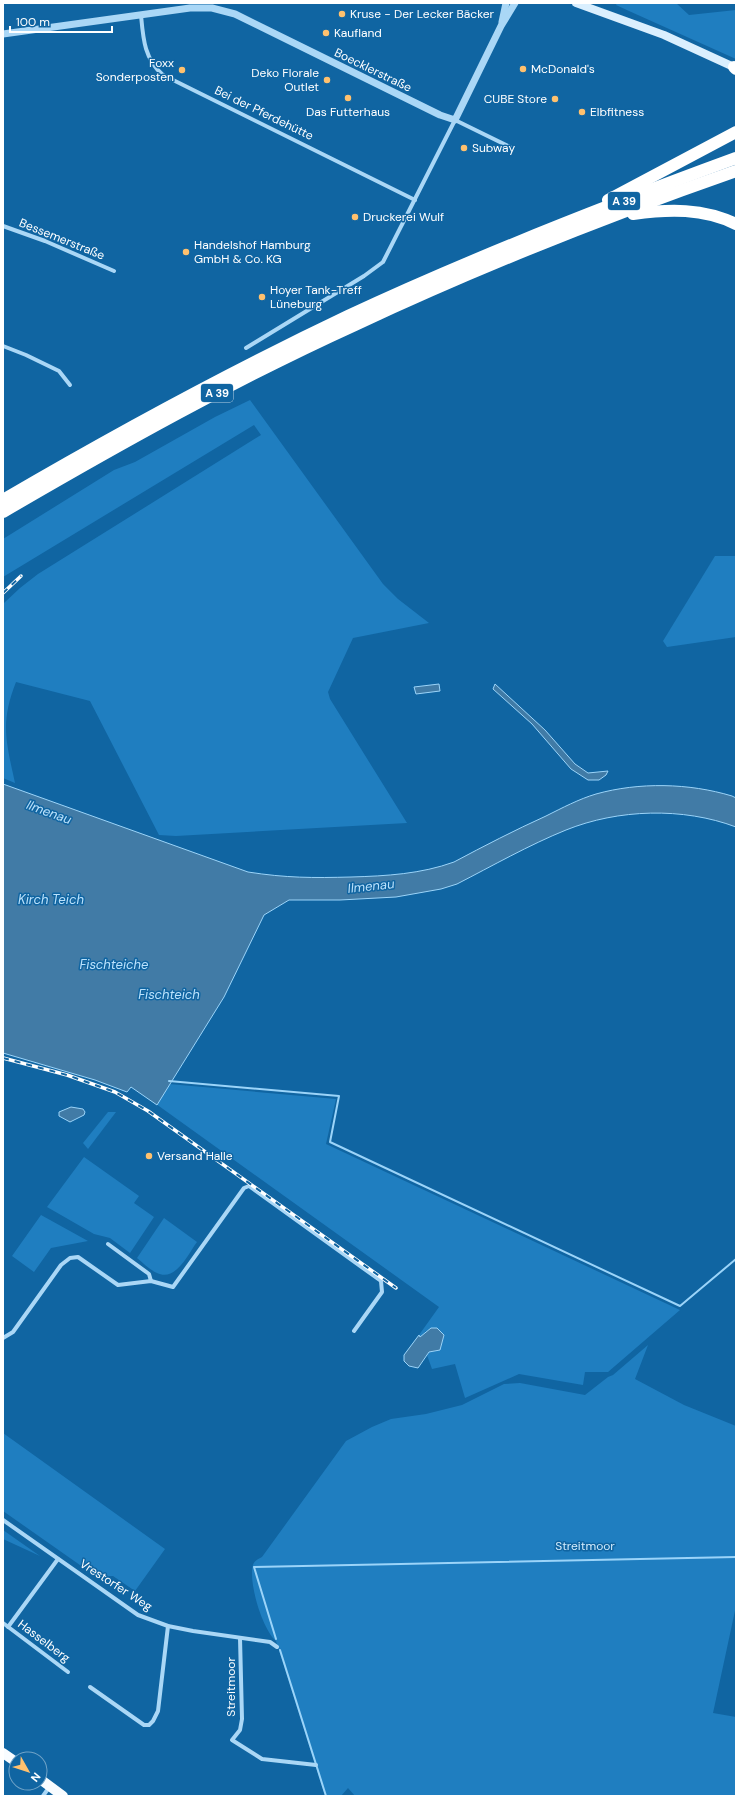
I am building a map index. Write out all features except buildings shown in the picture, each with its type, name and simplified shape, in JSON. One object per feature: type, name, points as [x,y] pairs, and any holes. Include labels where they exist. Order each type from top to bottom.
[{"type":"highway","points":[[551,229],[736,132]]},
{"type":"highway","name":"A 39","points":[[3,500],[161,410],[257,360],[349,315],[551,229],[736,158]]},
{"type":"highway","name":"A 39","points":[[3,512],[172,417],[353,325],[438,287],[614,216],[736,171]]},
{"type":"highway","points":[[614,216],[683,210],[714,215],[736,224]]},
{"type":"main road","points":[[576,3],[664,35],[735,68]]},
{"type":"main road","points":[[50,1786],[64,1796]]},
{"type":"street","points":[[501,26],[506,3]]},
{"type":"street","points":[[246,348],[378,267],[383,262],[501,26],[515,3]]},
{"type":"street","name":"Boecklerstraße","points":[[3,34],[197,7],[227,11],[440,115],[455,120]]},
{"type":"street","name":"Bei der Pferdehütte","points":[[141,14],[147,53],[154,66],[166,77],[415,200]]},
{"type":"street","points":[[455,120],[510,147]]},
{"type":"street","name":"Bessemerstraße","points":[[3,226],[45,241],[114,271]]},
{"type":"street","points":[[3,346],[59,371],[70,385]]},
{"type":"street","points":[[3,1338],[13,1332],[62,1265],[70,1258],[78,1257],[118,1285],[151,1281],[173,1287],[244,1188],[249,1186],[381,1280],[382,1292],[354,1331]]},
{"type":"street","points":[[108,1244],[148,1274],[151,1281]]},
{"type":"street","name":"Vrestorfer Weg","points":[[3,1520],[138,1614],[168,1626],[270,1642],[277,1647]]},
{"type":"street","name":"Hasselberg","points":[[8,1627],[58,1559]]},
{"type":"street","name":"Hasselberg","points":[[3,1623],[68,1672]]},
{"type":"street","points":[[90,1687],[144,1725],[148,1725],[153,1721],[158,1711],[168,1626]]},
{"type":"street","name":"Streitmoor","points":[[240,1638],[242,1719],[240,1730],[232,1740],[262,1759],[316,1765]]},
{"type":"street","points":[[43,1796],[50,1786]]},
{"type":"green space","points":[[617,3],[676,3],[689,15],[736,10],[736,59],[616,5]]},
{"type":"green space","points":[[250,400],[383,584],[398,599],[429,623],[353,638],[328,692],[330,699],[407,823],[176,836],[159,835],[90,701],[16,682],[11,696],[6,721],[7,743],[15,783],[3,778],[3,604],[38,574],[261,435],[254,425],[3,577],[3,539],[114,470],[135,462],[215,417]]},
{"type":"green space","points":[[715,556],[736,556],[736,637],[667,647],[663,641]]},
{"type":"green space","points":[[263,914],[169,1084],[336,1099],[326,1144],[680,1310],[608,1372],[585,1372],[583,1385],[519,1374],[465,1398],[455,1364],[432,1369],[427,1355],[429,1352],[440,1350],[444,1335],[437,1328],[426,1331],[420,1338],[419,1335],[439,1307],[131,1086],[3,1022],[3,1014]]},
{"type":"green space","points":[[108,1112],[116,1112],[88,1149],[83,1143]]},
{"type":"green space","points":[[84,1157],[139,1196],[134,1203],[154,1217],[130,1253],[110,1238],[94,1234],[47,1207]]},
{"type":"green space","points":[[41,1215],[88,1241],[51,1248],[34,1272],[12,1256]]},
{"type":"green space","points":[[164,1218],[197,1242],[176,1270],[170,1274],[164,1275],[152,1270],[137,1258]]},
{"type":"green space","name":"Streitmoor","points":[[648,1345],[635,1379],[684,1405],[736,1426],[736,1606],[713,1713],[736,1717],[736,1796],[355,1796],[348,1788],[341,1796],[325,1796],[276,1641],[266,1626],[257,1604],[254,1593],[252,1572],[254,1562],[262,1557],[346,1441],[391,1419],[426,1414],[462,1405],[504,1384],[520,1383],[585,1395],[608,1377],[613,1375]]},
{"type":"green space","points":[[3,1433],[165,1549],[135,1591],[113,1576],[97,1577],[3,1511]]},
{"type":"green space","points":[[3,1530],[40,1556],[3,1539]]},
{"type":"water","points":[[439,684],[440,691],[416,694],[414,687]]},
{"type":"water","points":[[495,684],[545,730],[575,764],[588,773],[608,771],[606,775],[599,780],[588,780],[571,769],[532,724],[493,689]]},
{"type":"water","name":"Fischteiche","points":[[3,784],[248,872],[300,877],[351,877],[403,874],[442,866],[454,862],[511,832],[577,801],[596,794],[629,787],[681,786],[732,796],[736,798],[736,827],[694,816],[673,814],[651,813],[607,818],[566,830],[538,842],[457,884],[441,889],[396,897],[340,900],[289,900],[264,915],[224,997],[157,1105],[131,1087],[127,1092],[95,1080],[3,1053]]},
{"type":"water","points":[[71,1107],[83,1109],[85,1112],[84,1115],[70,1122],[59,1116],[59,1112]]},
{"type":"water","points":[[431,1328],[437,1328],[444,1335],[440,1350],[429,1352],[418,1368],[409,1366],[404,1361],[404,1355],[419,1335],[420,1337]]},
{"type":"waterway","points":[[169,1081],[339,1096],[330,1142],[680,1306],[736,1259]]},
{"type":"waterway","points":[[276,1639],[254,1567],[736,1557]]},
{"type":"waterway","points":[[280,1650],[326,1796]]},
{"type":"railway","points":[[3,593],[21,576]]},
{"type":"railway","points":[[3,1058],[67,1075],[115,1092],[148,1111],[396,1288]]},
{"type":"place","name":"Kruse - Der Lecker Bäcker","points":[[342,14]]},
{"type":"place","name":"Kaufland","points":[[326,33]]},
{"type":"place","name":"McDonald's","points":[[523,69]]},
{"type":"place","name":"Foxx Sonderposten","points":[[182,70]]},
{"type":"place","name":"Deko Florale Outlet","points":[[327,80]]},
{"type":"place","name":"Das Futterhaus","points":[[348,98]]},
{"type":"place","name":"CUBE Store","points":[[555,99]]},
{"type":"place","name":"Elbfitness","points":[[582,112]]},
{"type":"place","name":"Subway","points":[[464,148]]},
{"type":"place","name":"Druckerei Wulf","points":[[355,217]]},
{"type":"place","name":"Handelshof Hamburg GmbH & Co. KG","points":[[186,252]]},
{"type":"place","name":"Hoyer Tank-Treff Lüneburg","points":[[262,297]]},
{"type":"place","name":"Versand Halle","points":[[149,1156]]},
{"type":"water label","name":"Ilmenau","points":[[49,812]]},
{"type":"water label","name":"Ilmenau","points":[[371,886]]},
{"type":"water label","name":"Kirch Teich","points":[[51,899]]},
{"type":"water label","name":"Fischteich","points":[[169,994]]}]
